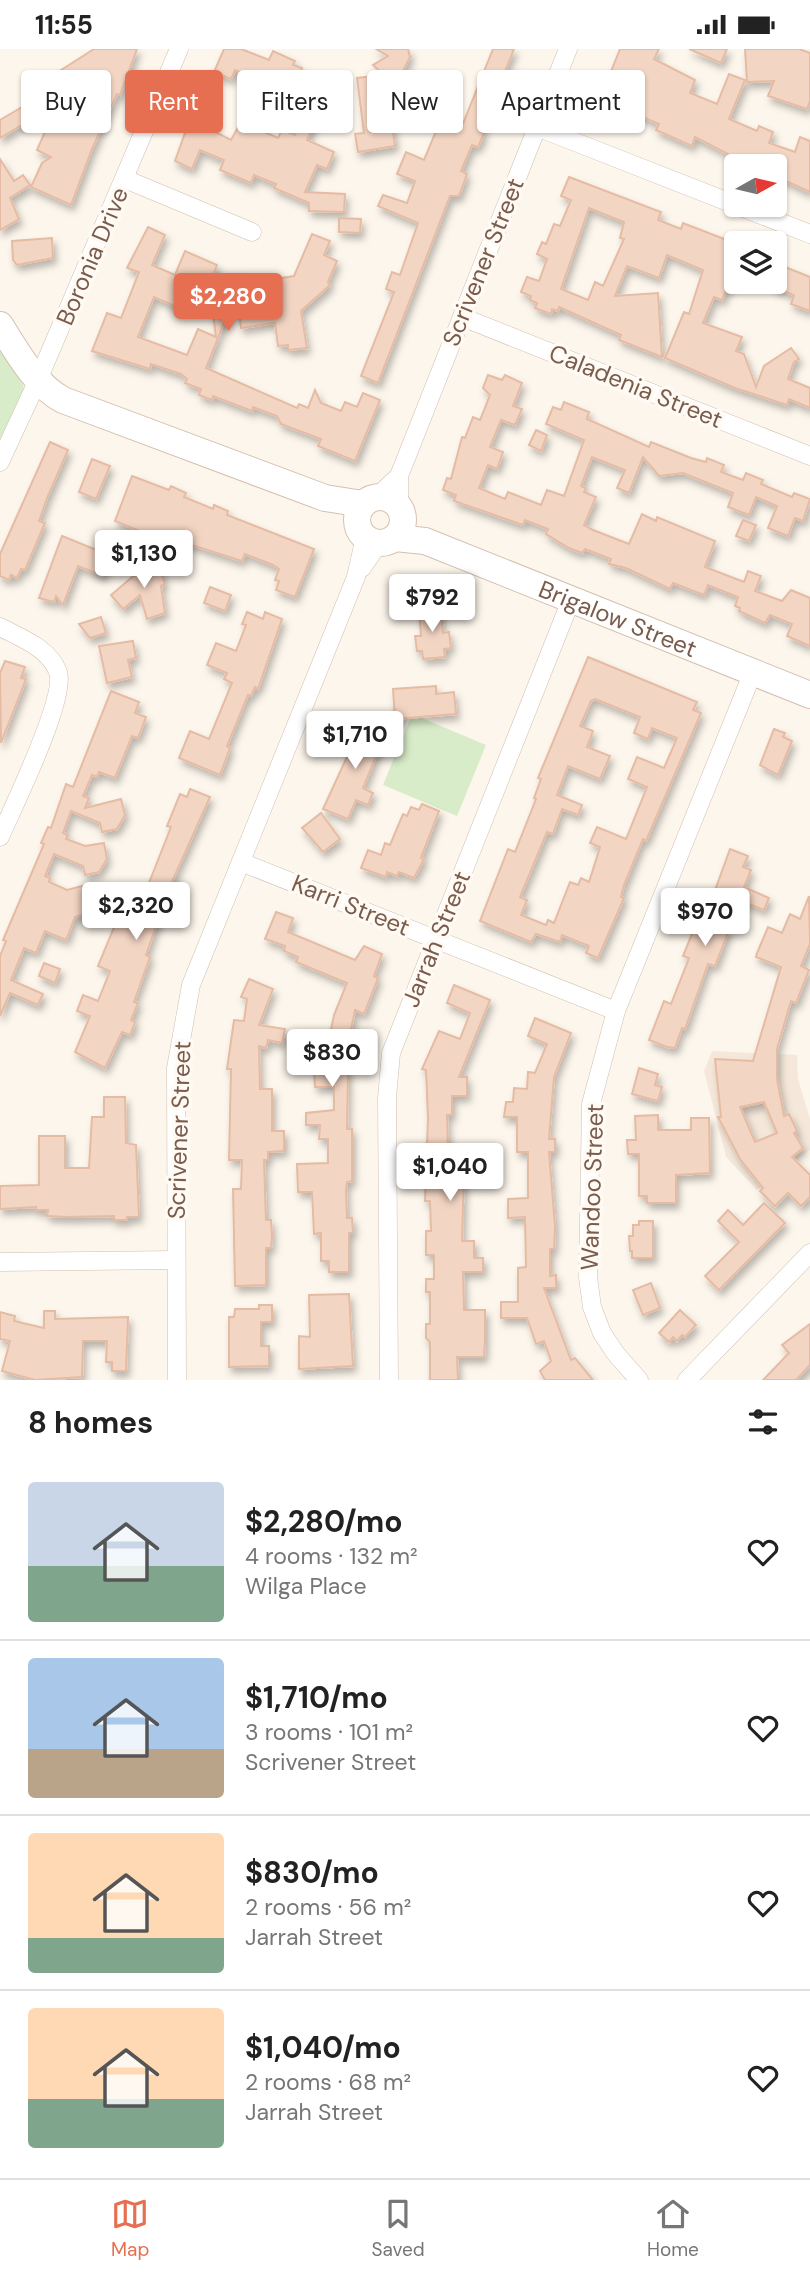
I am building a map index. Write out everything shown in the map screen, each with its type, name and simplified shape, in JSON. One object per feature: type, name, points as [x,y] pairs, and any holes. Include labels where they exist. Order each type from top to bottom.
[{"type":"street","name":"Boronia Drive","points":[[0,462],[38,380],[179,49]]},
{"type":"street","name":"Scrivener Street","points":[[560,70],[568,49]]},
{"type":"street","name":"Scrivener Street","points":[[177,1380],[176,1068],[191,985],[399,476],[535,133]]},
{"type":"street","points":[[552,133],[810,234]]},
{"type":"street","points":[[125,179],[252,232]]},
{"type":"street","name":"Caladenia Street","points":[[462,317],[810,456]]},
{"type":"street","name":"Brigalow Street","points":[[0,325],[38,380],[63,400],[325,498],[570,600],[810,695]]},
{"type":"street","name":"Jarrah Street","points":[[389,1380],[387,1098],[391,1053],[570,600]]},
{"type":"street","points":[[0,627],[41,649],[50,659],[60,683],[53,712],[0,837]]},
{"type":"street","name":"Wandoo Street","points":[[639,1380],[615,1354],[602,1333],[592,1307],[588,1277],[591,1104],[616,1011],[753,672]]},
{"type":"street","name":"Karri Street","points":[[241,862],[616,1011]]},
{"type":"street","points":[[687,1380],[810,1254]]},
{"type":"street","points":[[0,1262],[176,1260]]},
{"type":"shaded area","points":[[712,1051],[797,1055],[798,1079],[810,1119],[810,1150],[757,1190],[726,1157],[704,1071]]},
{"type":"green space","points":[[0,341],[22,377],[24,390],[0,449]]},
{"type":"green space","points":[[412,714],[486,745],[457,816],[383,785]]},
{"type":"building","points":[[94,49],[137,49],[129,70],[125,70],[125,81],[120,95],[117,94],[111,107],[111,70],[61,70]]},
{"type":"building","points":[[224,49],[241,49],[269,60],[273,51],[295,61],[293,65],[302,68],[235,70],[231,79],[223,76],[223,70],[215,70]]},
{"type":"building","points":[[376,49],[408,49],[410,57],[404,70],[378,70],[373,65],[388,56]]},
{"type":"building","points":[[493,49],[514,49],[506,70],[485,70]]},
{"type":"building","points":[[620,49],[659,49],[654,59],[695,80],[690,93],[717,104],[729,74],[745,80],[729,119],[757,131],[759,126],[773,132],[769,143],[795,152],[800,137],[810,141],[810,192],[788,182],[788,154],[728,154],[695,137],[692,146],[656,130],[659,124],[645,118],[645,70],[612,70]]},
{"type":"building","points":[[689,49],[727,49],[721,63]]},
{"type":"building","points":[[745,49],[799,49],[810,53],[810,101],[807,109],[768,96],[774,81],[747,82]]},
{"type":"building","points":[[367,77],[367,133],[393,133],[395,146],[358,152],[355,134],[364,133],[357,78]]},
{"type":"building","points":[[477,89],[477,133],[484,133],[478,147],[472,145],[461,171],[467,174],[459,196],[450,196],[378,383],[361,376],[394,292],[386,289],[392,272],[400,275],[418,223],[378,206],[383,195],[407,203],[415,181],[397,174],[406,152],[424,160],[435,133],[463,133],[463,124]]},
{"type":"building","points":[[21,108],[21,125],[0,138],[0,120]]},
{"type":"building","points":[[237,129],[237,133],[266,133],[278,138],[280,133],[310,133],[307,140],[334,152],[327,169],[317,165],[305,192],[345,194],[344,212],[309,211],[309,203],[274,188],[276,184],[254,175],[251,183],[220,170],[224,160],[200,150],[192,169],[175,161],[185,133],[217,133],[231,140]]},
{"type":"building","points":[[44,133],[99,133],[71,205],[31,187],[42,163],[51,157],[37,150]]},
{"type":"building","points":[[0,159],[14,181],[23,175],[30,185],[10,198],[19,219],[0,230]]},
{"type":"building","points":[[569,177],[661,212],[658,220],[681,229],[683,223],[724,239],[725,294],[722,300],[714,297],[703,323],[742,337],[736,351],[744,354],[756,387],[764,366],[791,348],[799,359],[794,362],[788,379],[810,388],[810,408],[789,399],[787,405],[735,388],[665,358],[684,312],[689,314],[703,270],[667,255],[659,278],[627,266],[615,296],[658,293],[662,357],[619,340],[621,335],[559,307],[558,311],[552,309],[551,314],[535,308],[537,303],[530,300],[531,296],[521,292],[527,277],[539,281],[547,259],[537,254],[542,242],[546,244],[554,224],[560,226],[571,200],[561,196]],"holes":[[[589,208],[624,222],[620,238],[624,239],[603,286],[595,282],[588,300],[561,289]]]},
{"type":"building","points":[[339,218],[361,219],[360,233],[339,232]]},
{"type":"building","points":[[148,227],[165,235],[152,265],[175,275],[185,251],[217,265],[212,278],[237,274],[238,280],[255,277],[256,282],[294,276],[312,234],[330,241],[324,255],[337,261],[328,282],[330,285],[301,311],[307,348],[288,350],[288,345],[278,346],[275,323],[241,328],[236,293],[206,368],[297,408],[299,404],[308,408],[315,390],[321,403],[341,411],[345,402],[357,407],[363,393],[380,400],[355,461],[318,446],[321,439],[281,424],[277,416],[253,407],[252,411],[213,396],[212,400],[199,395],[201,389],[185,383],[187,379],[181,374],[151,364],[150,369],[92,351],[107,313],[121,318],[139,272],[127,268]],"holes":[[[185,286],[211,297],[216,337],[198,329],[187,355],[138,337],[154,297],[177,307]]]},
{"type":"building","points":[[52,238],[53,258],[17,265],[13,260],[12,241]]},
{"type":"building","points":[[787,268],[810,277],[810,311],[791,304],[794,295],[787,292]]},
{"type":"building","points":[[488,375],[502,380],[505,375],[522,383],[513,406],[522,409],[515,425],[501,420],[490,447],[503,452],[497,469],[488,465],[479,488],[505,499],[508,492],[541,505],[547,490],[564,496],[584,440],[546,424],[553,407],[561,410],[564,402],[589,412],[587,419],[649,447],[651,442],[691,458],[706,462],[707,458],[724,465],[721,472],[743,480],[746,473],[763,480],[761,484],[792,497],[794,493],[810,499],[803,521],[795,518],[788,536],[768,528],[777,506],[756,497],[749,515],[728,507],[733,493],[683,473],[659,476],[643,457],[629,493],[617,488],[625,470],[592,457],[581,486],[586,488],[584,492],[596,497],[584,525],[593,530],[629,544],[642,514],[656,521],[657,517],[715,541],[705,567],[744,582],[748,571],[761,576],[755,591],[782,601],[791,590],[810,598],[810,646],[787,636],[792,624],[770,615],[765,623],[739,611],[740,608],[735,606],[738,597],[708,585],[704,595],[673,583],[670,589],[626,568],[609,564],[611,559],[585,549],[582,553],[569,548],[546,534],[548,529],[525,520],[523,525],[454,501],[456,495],[443,490],[447,478],[451,479],[462,437],[465,438],[473,417],[480,420],[490,395],[483,388]]},
{"type":"building","points":[[536,430],[547,435],[541,451],[529,445]]},
{"type":"building","points":[[50,442],[68,450],[47,498],[39,521],[45,523],[25,570],[21,569],[17,578],[11,575],[9,580],[0,576],[0,554]]},
{"type":"building","points":[[92,459],[110,466],[96,499],[79,492]]},
{"type":"building","points":[[132,476],[169,490],[171,486],[186,493],[184,497],[213,509],[214,505],[228,511],[227,515],[314,549],[295,597],[276,590],[279,581],[275,580],[279,569],[273,565],[245,554],[242,561],[179,541],[173,555],[154,547],[157,538],[115,521]]},
{"type":"building","points":[[743,520],[756,525],[749,541],[736,536]]},
{"type":"building","points":[[62,536],[109,555],[103,576],[78,566],[63,605],[56,596],[54,602],[39,598]]},
{"type":"building","points":[[157,560],[165,584],[161,586],[165,613],[147,619],[140,595],[123,609],[111,595],[138,572],[137,566]]},
{"type":"building","points":[[210,587],[231,595],[225,611],[204,603]]},
{"type":"building","points":[[440,605],[443,633],[449,632],[451,648],[444,649],[445,657],[423,659],[422,651],[417,651],[415,636],[421,636],[419,607]]},
{"type":"building","points":[[247,612],[263,619],[265,612],[282,619],[258,689],[255,687],[251,696],[248,695],[227,746],[230,748],[220,775],[179,758],[190,731],[209,739],[232,683],[224,679],[227,673],[207,665],[216,643],[236,651],[246,625],[242,624]]},
{"type":"building","points":[[101,617],[106,633],[90,638],[79,624]]},
{"type":"building","points":[[133,641],[136,658],[128,660],[132,677],[107,683],[99,646]]},
{"type":"building","points":[[588,657],[697,702],[693,710],[701,713],[646,841],[643,839],[624,885],[621,897],[624,898],[598,958],[586,953],[589,946],[562,935],[560,942],[536,934],[531,942],[480,921],[508,849],[515,852],[536,799],[534,798],[541,779],[538,778]],"holes":[[[595,699],[640,717],[634,733],[648,739],[652,728],[677,738],[664,768],[637,757],[628,779],[647,787],[626,839],[597,827],[590,843],[600,847],[589,882],[581,878],[578,885],[570,882],[554,923],[548,920],[546,925],[521,915],[527,900],[520,897],[547,832],[553,834],[562,809],[578,815],[582,805],[557,795],[568,766],[600,779],[610,756],[587,747],[593,731],[580,726],[591,701]]]},
{"type":"building","points":[[5,661],[25,667],[21,678],[26,679],[1,743],[0,673]]},
{"type":"building","points":[[436,686],[436,694],[454,692],[456,714],[395,719],[393,689]]},
{"type":"building","points":[[111,691],[139,702],[135,713],[146,717],[138,738],[132,736],[115,778],[99,772],[97,777],[92,775],[83,796],[89,798],[85,808],[121,799],[125,815],[117,829],[102,832],[100,823],[71,811],[63,833],[68,835],[66,839],[85,846],[104,843],[107,859],[99,872],[85,875],[83,866],[54,854],[45,876],[50,878],[49,882],[67,890],[86,885],[90,901],[82,915],[75,917],[66,940],[45,931],[36,953],[24,948],[11,980],[43,994],[38,1005],[10,993],[0,1016],[0,956],[6,941],[3,940],[44,844],[41,843],[48,827],[51,828],[66,784],[73,787]]},
{"type":"building","points":[[370,718],[383,724],[376,742],[381,744],[363,788],[373,793],[368,805],[356,800],[348,819],[323,809],[352,746],[348,744],[353,732],[357,733],[360,726],[365,728]]},
{"type":"building","points":[[774,729],[785,733],[783,737],[792,741],[778,775],[760,765]]},
{"type":"building","points":[[190,789],[210,797],[170,886],[146,955],[150,957],[134,1002],[138,1003],[131,1020],[135,1022],[130,1035],[122,1032],[105,1068],[75,1052],[90,1016],[77,1011],[83,995],[98,1001],[110,971],[98,966],[117,920],[132,926],[171,827],[167,826],[180,794],[187,797]]},
{"type":"building","points":[[422,804],[439,811],[421,858],[424,859],[414,878],[399,872],[397,876],[387,872],[386,877],[361,868],[368,850],[381,855],[385,843],[390,845],[403,814],[407,816],[411,807],[419,810]]},
{"type":"building","points":[[321,813],[340,839],[323,852],[302,828]]},
{"type":"building","points":[[730,849],[748,856],[743,867],[751,870],[744,887],[769,898],[764,910],[734,898],[722,927],[729,930],[715,966],[708,964],[685,1029],[682,1028],[675,1048],[667,1047],[649,1040],[664,1001],[671,1004],[689,958],[683,956],[696,924],[702,926]]},
{"type":"building","points":[[809,896],[810,944],[801,966],[809,970],[796,1003],[791,1001],[777,1049],[777,1079],[784,1116],[789,1114],[797,1131],[794,1133],[803,1148],[792,1157],[810,1175],[810,1197],[801,1206],[788,1193],[775,1206],[760,1191],[763,1188],[740,1159],[718,1117],[721,1117],[715,1059],[753,1061],[781,967],[756,957],[757,953],[768,927],[782,933],[790,914],[800,919]],"holes":[[[764,1102],[777,1133],[755,1142],[740,1107]]]},
{"type":"building","points":[[276,912],[293,918],[288,932],[355,960],[364,946],[382,954],[374,976],[378,978],[364,1014],[355,1010],[343,1069],[348,1069],[347,1129],[352,1129],[352,1181],[347,1182],[346,1190],[347,1218],[352,1218],[353,1233],[349,1233],[349,1272],[329,1272],[329,1261],[321,1261],[321,1233],[314,1234],[312,1192],[298,1192],[297,1164],[328,1163],[328,1139],[319,1139],[320,1125],[306,1125],[306,1113],[334,1110],[334,1087],[315,1087],[314,1069],[323,1069],[334,1015],[347,983],[296,962],[298,957],[284,951],[285,946],[265,939]]},
{"type":"building","points":[[44,963],[60,969],[55,983],[39,976]]},
{"type":"building","points":[[249,979],[273,989],[259,1025],[285,1029],[282,1043],[268,1040],[266,1048],[259,1046],[260,1089],[272,1089],[272,1131],[284,1131],[284,1151],[268,1152],[268,1160],[264,1160],[266,1220],[271,1220],[272,1236],[271,1248],[266,1248],[266,1285],[235,1286],[233,1189],[241,1189],[242,1160],[229,1160],[231,1069],[227,1069],[234,1020],[244,1021],[247,999],[241,997]]},
{"type":"building","points":[[454,985],[490,1000],[459,1077],[467,1077],[467,1096],[452,1096],[452,1115],[447,1115],[448,1149],[455,1149],[455,1170],[464,1170],[462,1241],[474,1241],[474,1258],[483,1258],[483,1272],[463,1272],[464,1310],[485,1310],[484,1357],[457,1357],[458,1380],[430,1380],[430,1342],[426,1338],[426,1324],[430,1324],[430,1292],[426,1292],[426,1279],[434,1279],[434,1255],[426,1255],[426,1231],[431,1231],[430,1201],[425,1201],[428,1118],[426,1070],[422,1069],[439,1031],[460,1039],[470,1013],[447,1003]]},
{"type":"building","points":[[535,1018],[571,1033],[554,1077],[549,1139],[555,1139],[555,1152],[549,1152],[555,1226],[554,1249],[550,1249],[550,1276],[556,1275],[556,1288],[544,1288],[571,1360],[575,1358],[593,1380],[545,1380],[540,1371],[551,1361],[544,1341],[536,1344],[527,1318],[501,1318],[501,1302],[518,1302],[518,1268],[526,1267],[525,1217],[508,1218],[508,1199],[528,1198],[528,1152],[517,1152],[517,1117],[504,1117],[506,1102],[513,1102],[514,1088],[527,1089],[528,1072],[535,1073],[547,1044],[528,1036]]},
{"type":"building","points":[[639,1068],[658,1074],[655,1085],[662,1087],[658,1101],[632,1094]]},
{"type":"building","points":[[104,1097],[125,1097],[126,1143],[136,1145],[139,1217],[114,1220],[114,1216],[47,1216],[48,1210],[36,1210],[36,1207],[0,1209],[0,1186],[39,1185],[39,1136],[65,1136],[65,1168],[89,1168],[92,1117],[104,1117]]},
{"type":"building","points":[[658,1115],[658,1130],[691,1130],[691,1118],[709,1118],[710,1173],[676,1175],[676,1203],[647,1203],[647,1196],[639,1196],[639,1154],[628,1154],[627,1140],[636,1140],[635,1116]]},
{"type":"building","points":[[764,1203],[785,1223],[719,1290],[705,1276],[739,1242],[718,1221],[728,1210],[743,1225]]},
{"type":"building","points":[[639,1221],[653,1221],[653,1258],[632,1258],[629,1236],[633,1236],[633,1225],[639,1225]]},
{"type":"building","points":[[651,1283],[660,1308],[643,1315],[633,1290]]},
{"type":"building","points":[[349,1294],[353,1366],[299,1369],[299,1336],[310,1337],[309,1295]]},
{"type":"building","points":[[259,1305],[272,1305],[272,1322],[261,1322],[261,1346],[269,1346],[269,1366],[229,1367],[229,1317],[234,1317],[235,1309],[259,1309]]},
{"type":"building","points":[[680,1310],[696,1325],[685,1337],[682,1335],[677,1341],[673,1337],[669,1342],[659,1333]]},
{"type":"building","points":[[44,1311],[55,1311],[55,1319],[128,1317],[126,1371],[112,1371],[112,1362],[106,1362],[107,1341],[83,1341],[82,1377],[35,1380],[2,1371],[10,1341],[0,1339],[0,1312],[15,1316],[14,1321],[44,1328]]},
{"type":"building","points":[[810,1324],[810,1365],[796,1380],[763,1380],[789,1353],[782,1345]]}]
